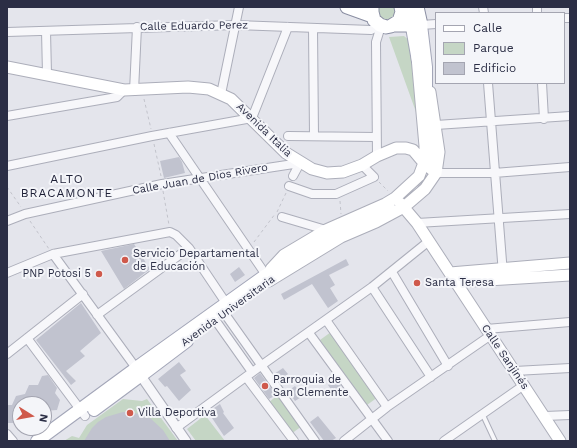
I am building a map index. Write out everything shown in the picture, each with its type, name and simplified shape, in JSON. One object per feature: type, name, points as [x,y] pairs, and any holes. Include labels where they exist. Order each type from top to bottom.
[{"type":"highway","points":[[347,7],[380,20],[401,17],[413,13]]},
{"type":"highway","name":"Calle Eduardo Perez","points":[[380,20],[413,13]]},
{"type":"main road","name":"Avenida Universitaria","points":[[37,441],[82,413],[267,278],[341,237],[376,222],[404,207],[425,189],[430,166],[425,146],[413,13]]},
{"type":"main road","name":"Avenida Universitaria","points":[[267,278],[284,255],[326,230],[385,204],[393,203],[430,166],[439,152],[426,67],[413,13]]},
{"type":"main road","points":[[417,57],[426,99]]},
{"type":"main road","name":"Avenida Italia","points":[[7,67],[134,91],[198,87],[221,94],[231,99],[252,118],[286,154],[312,169],[327,173],[343,172],[362,165],[377,156],[396,148],[413,150]]},
{"type":"main road","points":[[426,67],[426,99],[430,166]]},
{"type":"main road","points":[[413,150],[421,150],[425,146]]},
{"type":"main road","points":[[413,150],[430,166]]},
{"type":"main road","points":[[267,278],[285,264],[334,233],[393,203]]},
{"type":"main road","name":"Calle Sanjinés","points":[[393,203],[404,207],[417,223],[560,441]]},
{"type":"main road","points":[[503,274],[570,263]]},
{"type":"main road","points":[[453,277],[503,274],[570,275]]},
{"type":"main road","name":"Avenida Universitaria","points":[[50,441],[82,413]]},
{"type":"street","points":[[221,94],[239,7]]},
{"type":"street","points":[[413,13],[435,24]]},
{"type":"street","points":[[377,156],[376,42],[380,20]]},
{"type":"street","name":"Calle Eduardo Perez","points":[[7,32],[236,25],[371,30],[380,20]]},
{"type":"street","points":[[7,116],[117,97],[134,91],[137,27]]},
{"type":"street","points":[[7,166],[152,136],[252,118],[288,27]]},
{"type":"street","points":[[313,28],[314,136]]},
{"type":"street","points":[[46,30],[47,74]]},
{"type":"street","points":[[488,84],[503,274]]},
{"type":"street","points":[[542,84],[544,119]]},
{"type":"street","points":[[436,125],[491,120],[544,119],[570,116]]},
{"type":"street","points":[[169,133],[267,278]]},
{"type":"street","points":[[288,136],[376,137]]},
{"type":"street","points":[[293,176],[300,163]]},
{"type":"street","name":"Calle Juan de Dios Rivero","points":[[7,221],[25,214],[162,184],[300,163]]},
{"type":"street","points":[[289,186],[312,194],[338,193],[374,177],[362,165]]},
{"type":"street","points":[[430,166],[494,172],[570,167]]},
{"type":"street","points":[[417,223],[570,214]]},
{"type":"street","points":[[282,217],[326,230]]},
{"type":"street","points":[[7,273],[53,254],[170,232],[176,235],[189,248],[221,311],[249,374],[294,441]]},
{"type":"street","points":[[176,428],[310,329],[372,287],[429,241]]},
{"type":"street","points":[[98,315],[189,248]]},
{"type":"street","points":[[53,254],[139,372],[186,441]]},
{"type":"street","points":[[392,272],[448,366]]},
{"type":"street","points":[[372,287],[431,377]]},
{"type":"street","points":[[7,354],[83,294]]},
{"type":"street","points":[[221,311],[262,365],[315,441]]},
{"type":"street","points":[[323,320],[387,407]]},
{"type":"street","points":[[344,441],[387,407],[448,366],[489,332],[570,322]]},
{"type":"street","points":[[310,329],[388,441]]},
{"type":"street","points":[[27,338],[82,413]]},
{"type":"street","points":[[515,371],[570,368]]},
{"type":"street","points":[[444,441],[524,384]]},
{"type":"street","points":[[545,416],[570,415]]},
{"type":"street","points":[[7,434],[13,441]]},
{"type":"lane","points":[[482,413],[495,441]]},
{"type":"path","points":[[134,91],[152,136],[170,232]]},
{"type":"path","points":[[374,177],[393,203]]},
{"type":"path","points":[[248,248],[275,214],[289,186]]},
{"type":"path","points":[[338,193],[343,222]]},
{"type":"green space","points":[[375,7],[396,7],[395,14],[390,19],[379,18]]},
{"type":"green space","points":[[404,36],[411,42],[419,112],[416,112],[389,37]]},
{"type":"green space","points":[[331,332],[378,397],[367,405],[320,340]]},
{"type":"green space","points":[[279,394],[302,426],[291,434],[268,403]]},
{"type":"green space","name":"Villa Deportiva","points":[[123,399],[142,401],[147,399],[178,441],[64,441],[72,436],[79,438],[87,425]]},
{"type":"green space","points":[[205,415],[225,441],[196,441],[187,429]]},
{"type":"building","points":[[179,157],[185,173],[164,178],[160,161]]},
{"type":"building","name":"Servicio Departamental de Educación","points":[[134,244],[150,269],[124,289],[101,251]]},
{"type":"building","points":[[346,259],[349,265],[329,275],[335,285],[330,288],[338,301],[328,308],[312,284],[284,300],[281,294]]},
{"type":"building","points":[[239,267],[245,275],[235,282],[230,274]]},
{"type":"building","points":[[81,303],[101,333],[80,351],[85,356],[66,371],[76,381],[71,385],[36,340]]},
{"type":"building","points":[[179,362],[186,371],[180,375],[191,390],[179,401],[167,386],[165,387],[158,379]]},
{"type":"building","points":[[283,368],[288,374],[279,381],[274,374]]},
{"type":"building","name":"Parroquia de San Clemente","points":[[260,373],[276,395],[269,399],[254,378]]},
{"type":"building","points":[[48,375],[57,388],[55,393],[60,400],[57,410],[52,410],[52,396],[16,396],[25,394],[29,385],[38,385],[42,376]]},
{"type":"building","points":[[336,379],[341,386],[333,392],[328,385]]},
{"type":"building","points":[[295,386],[303,396],[295,401],[288,391]]},
{"type":"building","points":[[220,404],[224,412],[223,413],[234,428],[224,436],[208,412]]},
{"type":"building","points":[[7,405],[12,405],[12,423],[7,423]]},
{"type":"building","name":"Villa Deportiva","points":[[123,412],[132,412],[150,418],[163,430],[170,441],[84,441],[92,428],[98,422],[106,417]]},
{"type":"building","points":[[318,416],[336,438],[331,441],[324,441],[310,422]]},
{"type":"tunnel","points":[[390,209],[415,191],[424,179],[432,162]]},
{"type":"place","name":"Servicio Departamental de Educación","points":[[125,260]]},
{"type":"place","name":"PNP Potosi 5","points":[[99,274]]},
{"type":"place","name":"Santa Teresa","points":[[417,283]]},
{"type":"place","name":"Parroquia de San Clemente","points":[[265,386]]},
{"type":"place","name":"Villa Deportiva","points":[[130,413]]},
{"type":"district","name":"ALTO BRACAMONTE","points":[[67,186]]}]
